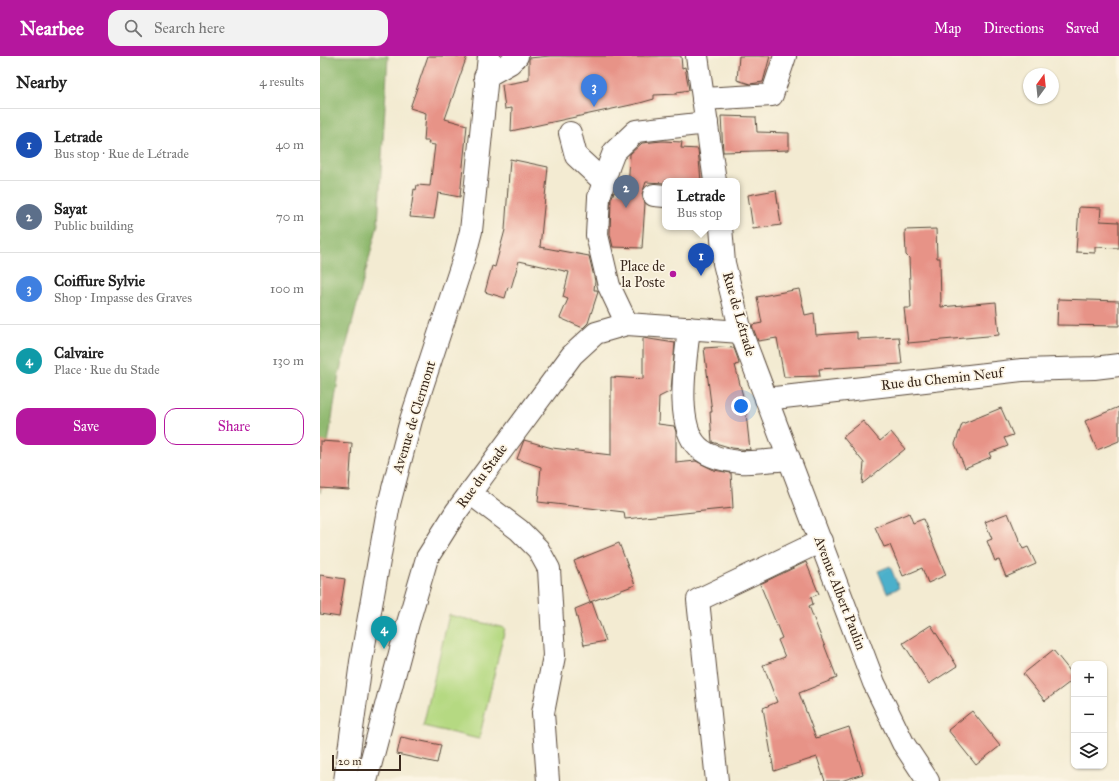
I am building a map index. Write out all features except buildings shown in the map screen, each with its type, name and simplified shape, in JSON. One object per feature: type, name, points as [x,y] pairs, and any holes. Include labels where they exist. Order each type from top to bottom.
[{"type":"street","name":"Avenue de Clermont","points":[[345,781],[361,662],[389,504],[404,445],[464,258],[471,231],[485,78],[489,56]]},
{"type":"street","points":[[485,78],[510,63],[518,56]]},
{"type":"street","points":[[697,56],[715,178]]},
{"type":"street","points":[[703,99],[772,95],[785,56]]},
{"type":"street","points":[[627,324],[609,286],[597,235],[599,197],[603,181],[614,152],[636,131],[707,123]]},
{"type":"street","points":[[570,133],[576,156],[603,181]]},
{"type":"street","name":"Rue de Létrade","points":[[722,230],[724,263],[741,332],[766,399]]},
{"type":"street","name":"Rue du Stade","points":[[366,781],[423,569],[433,548],[470,493],[572,355],[596,334],[627,324],[741,332]]},
{"type":"street","points":[[689,328],[684,409],[687,431],[698,448],[716,458],[741,462],[789,459]]},
{"type":"street","name":"Rue du Chemin Neuf","points":[[766,399],[1022,370],[1094,368],[1119,365]]},
{"type":"street","name":"Avenue Albert Paulin","points":[[766,399],[874,684],[903,743],[928,781]]},
{"type":"street","points":[[470,493],[519,530],[538,549],[549,569],[554,656],[543,713],[548,781]]},
{"type":"street","points":[[717,781],[698,600],[821,541]]},
{"type":"green space","points":[[320,56],[388,56],[378,224],[339,374],[320,493]]},
{"type":"green space","points":[[449,615],[505,628],[479,739],[423,726]]},
{"type":"water","points":[[890,566],[899,588],[887,593],[878,571]]},
{"type":"place","name":"Coiffure Sylvie","points":[[594,107]]},
{"type":"place","name":"Sayat","points":[[626,208]]},
{"type":"place","name":"Place de la Poste","points":[[673,274]]},
{"type":"place","name":"Letrade","points":[[701,276]]},
{"type":"place","name":"Calvaire","points":[[384,649]]}]
